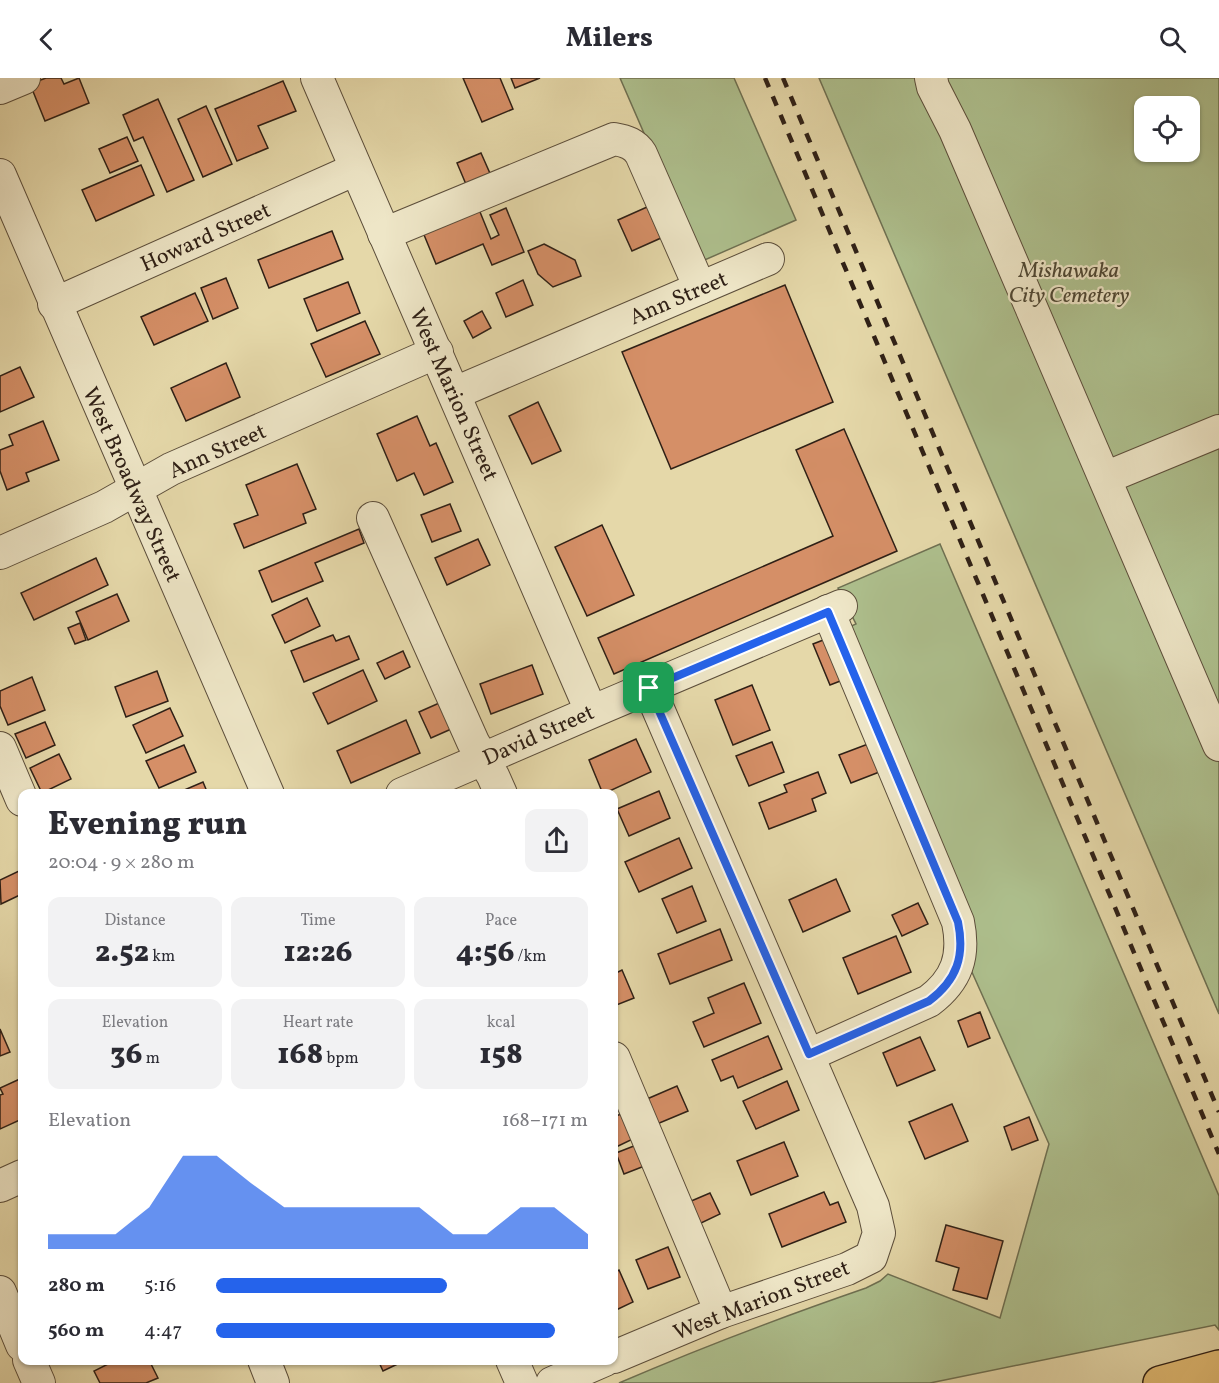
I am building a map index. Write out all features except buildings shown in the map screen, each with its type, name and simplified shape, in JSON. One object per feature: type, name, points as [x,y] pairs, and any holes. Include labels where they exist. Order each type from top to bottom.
[{"type":"main road","points":[[1160,1383],[1219,1367]]},
{"type":"street","points":[[0,88],[24,78]]},
{"type":"street","name":"West Marion Street","points":[[317,78],[591,711]]},
{"type":"street","points":[[931,78],[1219,745]]},
{"type":"street","points":[[384,234],[614,140],[624,141],[638,148],[700,288]]},
{"type":"street","name":"Howard Street","points":[[54,304],[356,169]]},
{"type":"street","name":"West Broadway Street","points":[[0,175],[266,789]]},
{"type":"street","name":"Ann Street","points":[[454,393],[768,259]]},
{"type":"street","name":"Ann Street","points":[[0,553],[104,507],[171,469],[437,352]]},
{"type":"street","points":[[1105,478],[1219,431]]},
{"type":"street","points":[[373,518],[473,742],[498,789]]},
{"type":"street","name":"David Street","points":[[414,789],[591,711],[834,609],[958,922],[962,940],[958,962],[951,980],[929,1001],[809,1054]]},
{"type":"street","name":"West Marion Street","points":[[618,1355],[721,1312],[847,1269],[871,1257],[879,1233],[873,1206],[809,1054],[649,688]]},
{"type":"street","points":[[0,748],[18,791]]},
{"type":"street","points":[[618,1067],[721,1312]]},
{"type":"street","points":[[0,1186],[18,1178]]},
{"type":"street","points":[[0,1292],[18,1335]]},
{"type":"street","points":[[31,1365],[39,1383]]},
{"type":"street","points":[[266,1365],[273,1383]]},
{"type":"street","points":[[552,1383],[593,1365]]},
{"type":"green space","points":[[620,78],[734,78],[796,220],[700,262]]},
{"type":"green space","name":"Mishawaka City Cemetery","points":[[819,78],[1219,78],[1219,1014]]},
{"type":"green space","points":[[940,544],[1219,1196],[1219,1330],[1215,1325],[930,1383],[619,1383],[741,1333],[866,1288],[888,1274],[1000,1318],[1049,1144],[971,970],[845,629],[856,624],[838,588]]},
{"type":"railway","points":[[765,78],[1219,1154]]},
{"type":"railway","points":[[783,78],[1219,1112]]},
{"type":"route","points":[[828,612],[958,922],[962,940],[958,962],[951,980],[941,992],[929,1001],[809,1054],[649,688],[828,612]]}]
